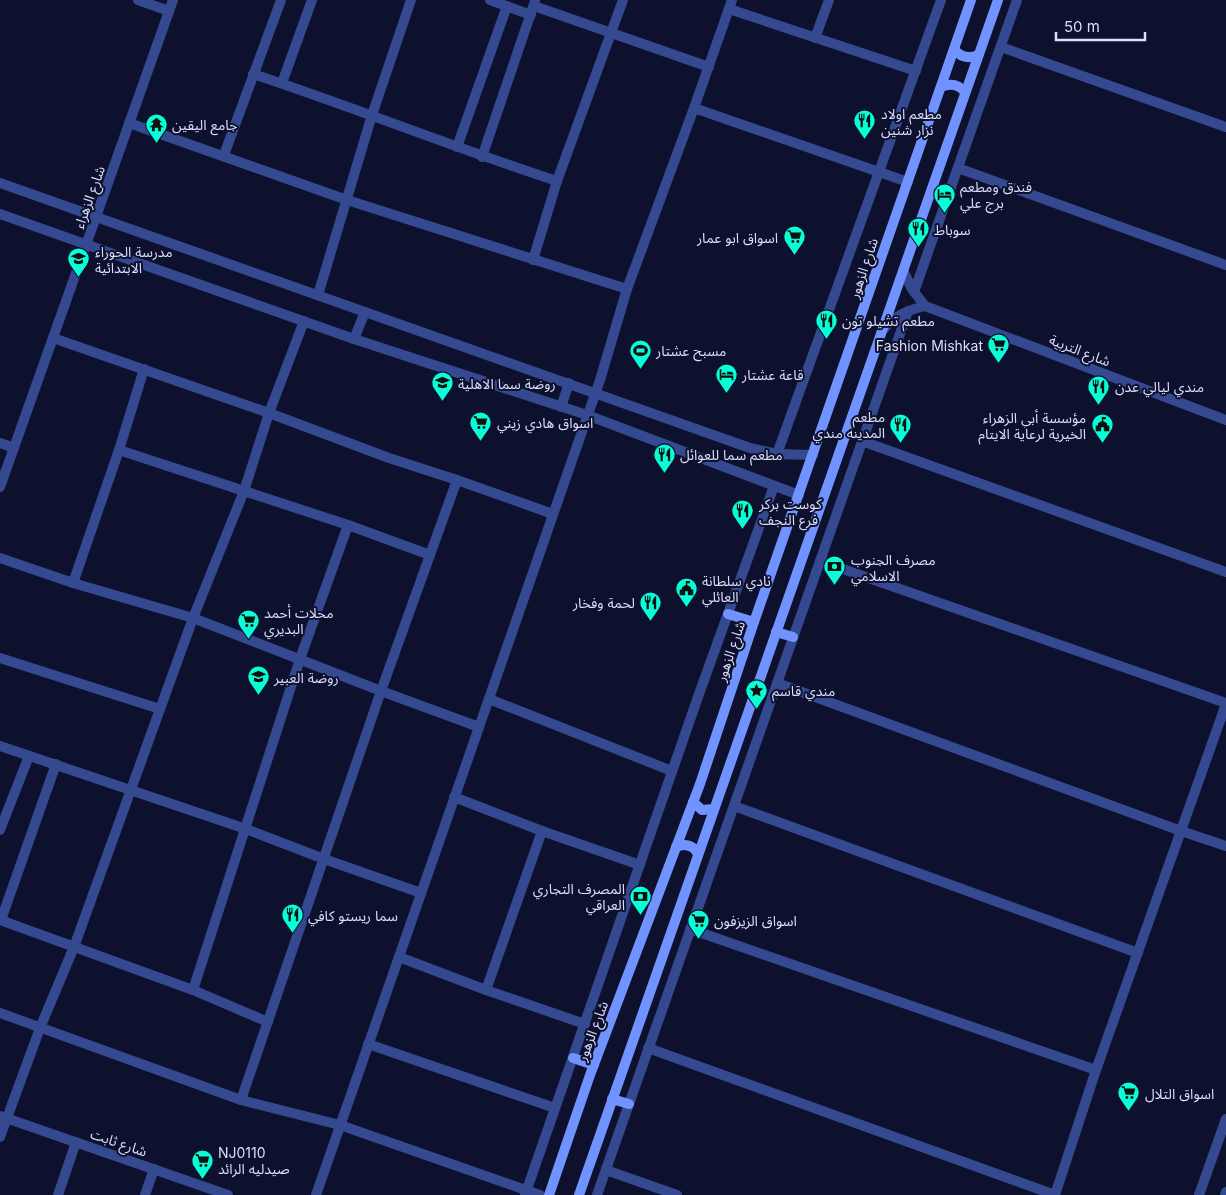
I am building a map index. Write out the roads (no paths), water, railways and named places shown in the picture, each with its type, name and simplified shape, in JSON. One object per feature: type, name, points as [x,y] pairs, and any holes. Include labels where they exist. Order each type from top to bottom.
[{"type":"main road","name":"شارع الزهور","points":[[549,1195],[594,1065],[693,802],[971,0]]},
{"type":"main road","points":[[579,1195],[998,0]]},
{"type":"main road","points":[[954,49],[961,56],[970,58],[978,55]]},
{"type":"main road","points":[[941,88],[954,84],[965,92]]},
{"type":"main road","points":[[728,614],[754,622]]},
{"type":"main road","points":[[776,632],[793,637]]},
{"type":"main road","points":[[693,802],[702,810],[714,809]]},
{"type":"main road","points":[[676,848],[689,845],[698,854]]},
{"type":"main road","points":[[573,1058],[594,1065]]},
{"type":"main road","points":[[612,1099],[629,1104]]},
{"type":"street","points":[[138,0],[169,11]]},
{"type":"street","name":"شارع الزهراء","points":[[0,487],[173,0]]},
{"type":"street","points":[[224,155],[281,0]]},
{"type":"street","points":[[282,84],[312,0]]},
{"type":"street","points":[[318,295],[372,115],[411,0]]},
{"type":"street","points":[[490,0],[507,6],[533,7],[709,67]]},
{"type":"street","points":[[533,260],[558,181],[623,0]]},
{"type":"street","points":[[816,38],[829,0]]},
{"type":"street","points":[[777,454],[941,0]]},
{"type":"street","points":[[914,292],[1017,0]]},
{"type":"street","points":[[316,1195],[588,416],[627,289],[730,5],[816,38],[916,72]]},
{"type":"street","points":[[456,147],[507,6]]},
{"type":"street","points":[[482,157],[533,7]]},
{"type":"street","points":[[1001,47],[1226,127]]},
{"type":"street","points":[[254,74],[372,115],[482,157],[558,181]]},
{"type":"street","points":[[694,108],[908,182]]},
{"type":"street","points":[[130,123],[347,200],[627,289]]},
{"type":"street","points":[[958,168],[1226,265]]},
{"type":"street","points":[[0,183],[750,448],[777,454],[813,455]]},
{"type":"street","points":[[0,214],[354,340],[588,416],[800,495]]},
{"type":"street","points":[[882,330],[894,318],[925,306],[914,292],[903,270]]},
{"type":"street","name":"شارع التربية","points":[[925,306],[1226,420]]},
{"type":"street","points":[[597,1195],[908,311]]},
{"type":"street","points":[[354,340],[365,312]]},
{"type":"street","points":[[0,1137],[4,1117],[74,947],[160,709],[244,491],[268,413],[304,321]]},
{"type":"street","points":[[53,338],[268,413],[389,458],[553,514]]},
{"type":"street","points":[[73,583],[119,450],[144,369]]},
{"type":"street","points":[[561,407],[569,383]]},
{"type":"street","points":[[862,441],[1226,572]]},
{"type":"street","points":[[0,443],[14,448]]},
{"type":"street","points":[[119,450],[430,554]]},
{"type":"street","points":[[241,1100],[381,691],[457,480]]},
{"type":"street","points":[[526,1193],[672,772],[774,486]]},
{"type":"street","points":[[193,990],[300,659],[348,525]]},
{"type":"street","points":[[0,558],[73,583],[194,618],[479,727]]},
{"type":"street","points":[[648,1048],[1055,1195],[1096,1070],[1226,704],[820,561]]},
{"type":"street","points":[[0,658],[160,709]]},
{"type":"street","points":[[777,683],[1181,832],[1226,846]]},
{"type":"street","points":[[489,698],[672,772]]},
{"type":"street","points":[[0,746],[246,829],[421,893]]},
{"type":"street","points":[[0,830],[29,756]]},
{"type":"street","points":[[56,764],[0,920],[193,990],[268,1022]]},
{"type":"street","points":[[454,797],[542,831],[640,865]]},
{"type":"street","points":[[734,806],[1138,953]]},
{"type":"street","points":[[486,990],[542,831]]},
{"type":"street","points":[[690,929],[1096,1070]]},
{"type":"street","points":[[399,957],[584,1024]]},
{"type":"street","points":[[0,1013],[241,1100],[340,1125],[526,1193],[540,1195]]},
{"type":"street","points":[[368,1044],[555,1108]]},
{"type":"street","name":"شارع ثابت","points":[[4,1117],[228,1195]]},
{"type":"street","points":[[1199,1195],[1226,1119]]},
{"type":"street","points":[[58,1195],[76,1142]]},
{"type":"street","points":[[146,1195],[154,1169]]},
{"type":"street","points":[[606,1170],[677,1195]]},
{"type":"place","name":"مطعم اولاد نزار شنين","points":[[865,140]]},
{"type":"place","name":"جامع اليقين","points":[[156,143]]},
{"type":"place","name":"فندق ومطعم برج علي","points":[[944,213]]},
{"type":"place","name":"سوباط","points":[[918,248]]},
{"type":"place","name":"اسواق ابو عمار","points":[[794,256]]},
{"type":"place","name":"مدرسة الحوراء الابتدائية","points":[[79,278]]},
{"type":"place","name":"مطعم تشيلو تون","points":[[826,339]]},
{"type":"place","name":"Fashion Mishkat","points":[[999,364]]},
{"type":"place","name":"مسبح عشتار","points":[[640,369]]},
{"type":"place","name":"قاعة عشتار","points":[[726,393]]},
{"type":"place","name":"روضة سما الاهلية","points":[[442,402]]},
{"type":"place","name":"مندي ليالي عدن","points":[[1099,405]]},
{"type":"place","name":"اسواق هادي زيني","points":[[481,441]]},
{"type":"place","name":"مطعم المدينه مندي","points":[[901,443]]},
{"type":"place","name":"مؤسسة أبي الزهراء الخيرية لرعاية الايتام","points":[[1102,444]]},
{"type":"place","name":"مطعم سما للعوائل","points":[[664,473]]},
{"type":"place","name":"كوست بركر فرع النجف","points":[[743,530]]},
{"type":"place","name":"مصرف الجنوب الاسلامي","points":[[835,586]]},
{"type":"place","name":"نادي سلطانة العائلي","points":[[686,607]]},
{"type":"place","name":"لحمة وفخار","points":[[651,621]]},
{"type":"place","name":"محلات أحمد البديري","points":[[248,639]]},
{"type":"place","name":"روضة العبير","points":[[258,696]]},
{"type":"place","name":"مندي قاسم","points":[[756,709]]},
{"type":"place","name":"المصرف التجاري العراقي","points":[[641,915]]},
{"type":"place","name":"سما ريستو كافي","points":[[292,934]]},
{"type":"place","name":"اسواق الزيزفون","points":[[698,939]]},
{"type":"place","name":"اسواق التلال","points":[[1129,1112]]},
{"type":"place","name":"NJ0110 صيدليه الرائد","points":[[202,1179]]}]
